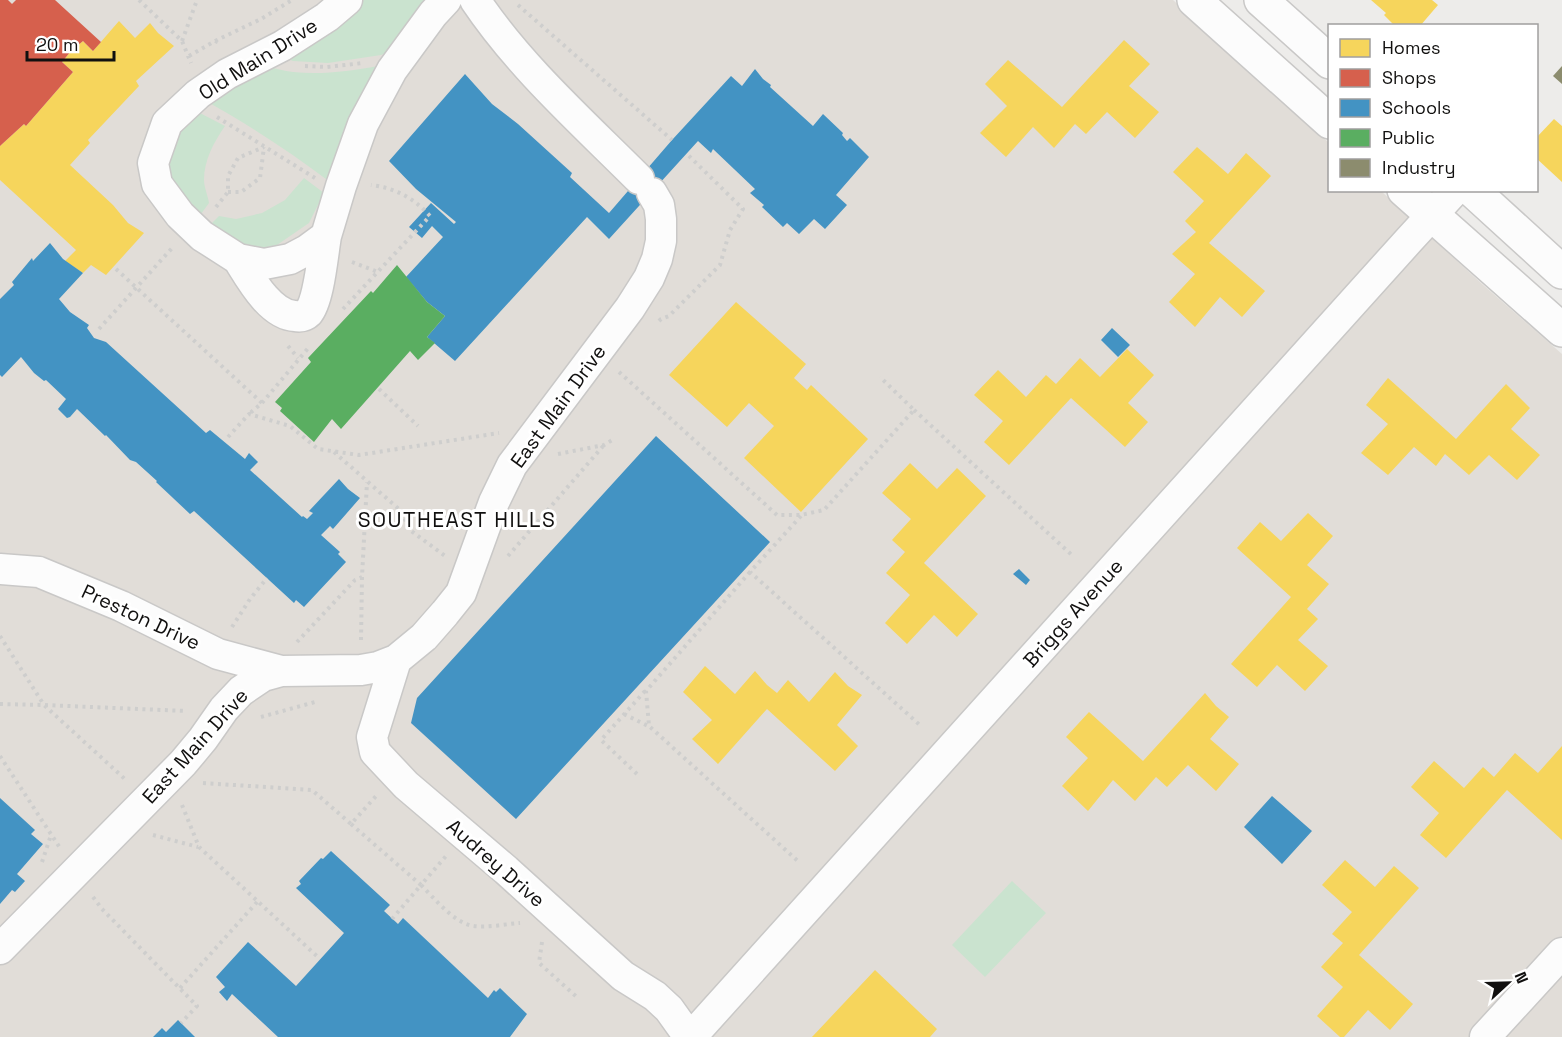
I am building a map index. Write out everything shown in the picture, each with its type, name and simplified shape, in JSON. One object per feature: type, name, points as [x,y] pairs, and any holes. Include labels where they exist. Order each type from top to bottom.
[{"type":"main road","points":[[1194,0],[1328,121]]},
{"type":"main road","points":[[1261,0],[1328,61]]},
{"type":"main road","points":[[1406,192],[1562,330]]},
{"type":"main road","points":[[1474,192],[1562,272]]},
{"type":"street","name":"Old Main Drive","points":[[326,236],[308,250],[290,259],[264,264],[238,259],[202,236],[180,215],[157,184],[153,163],[168,123],[198,94],[227,74],[291,40],[327,17],[347,0]]},
{"type":"street","name":"Old Main Drive","points":[[238,259],[250,278],[279,311],[289,316],[300,317],[308,314],[319,282],[326,236],[363,124],[392,70],[446,0]]},
{"type":"street","name":"East Main Drive","points":[[0,949],[183,763],[224,709],[241,691],[288,658],[361,670],[396,660],[424,637],[461,593],[494,502],[512,465],[630,308],[649,278],[657,259],[661,240],[658,205],[645,186],[519,58],[475,0]]},
{"type":"street","name":"Briggs Avenue","points":[[690,1037],[1453,192]]},
{"type":"street","name":"Preston Drive","points":[[0,569],[39,572],[121,606],[218,654],[288,658]]},
{"type":"street","name":"Audrey Drive","points":[[396,660],[372,737],[375,752],[406,785],[506,870],[623,976],[655,996],[669,1009],[690,1037]]},
{"type":"street","points":[[1485,1037],[1562,953]]},
{"type":"path","points":[[139,0],[182,41],[189,56],[200,106],[326,185],[342,182],[388,187],[418,204],[430,216],[337,316]]},
{"type":"path","points":[[182,41],[197,0]]},
{"type":"path","points":[[215,42],[261,19],[292,0]]},
{"type":"path","points":[[515,2],[672,140]]},
{"type":"path","points":[[228,192],[242,192],[260,178],[264,147]]},
{"type":"path","points":[[116,269],[262,403]]},
{"type":"path","points":[[99,329],[136,287]]},
{"type":"path","points":[[228,437],[262,403],[314,341]]},
{"type":"path","points":[[619,372],[777,515],[801,515],[824,510],[914,410]]},
{"type":"path","points":[[880,377],[1074,557]]},
{"type":"path","points":[[379,389],[418,426]]},
{"type":"path","points":[[249,414],[290,426],[318,449],[359,455],[505,431]]},
{"type":"path","points":[[505,559],[604,445],[614,439]]},
{"type":"path","points":[[550,456],[604,445]]},
{"type":"path","points":[[333,451],[401,511],[410,530],[446,557]]},
{"type":"path","points":[[361,646],[367,482]]},
{"type":"path","points":[[637,774],[601,740],[801,515]]},
{"type":"path","points":[[750,572],[922,727]]},
{"type":"path","points":[[288,658],[355,580],[362,577]]},
{"type":"path","points":[[231,629],[267,578]]},
{"type":"path","points":[[0,636],[44,705],[132,786]]},
{"type":"path","points":[[646,691],[649,726]]},
{"type":"path","points":[[0,704],[191,711]]},
{"type":"path","points":[[624,714],[649,726],[800,863]]},
{"type":"path","points":[[0,756],[63,853]]},
{"type":"path","points":[[199,783],[312,790],[457,918],[471,925],[485,926],[525,922]]},
{"type":"path","points":[[351,824],[378,794]]},
{"type":"path","points":[[181,804],[199,847],[320,959]]},
{"type":"path","points":[[150,834],[199,847]]},
{"type":"path","points":[[392,919],[452,849]]},
{"type":"path","points":[[92,894],[102,909],[197,1006],[181,1023]]},
{"type":"path","points":[[180,988],[258,901]]},
{"type":"path","points":[[543,938],[539,963],[578,998]]},
{"type":"shaded area","points":[[0,0],[1173,0],[1328,142],[1328,192],[1382,192],[1562,354],[1562,1037],[0,1037]]},
{"type":"green space","points":[[364,0],[428,0],[391,51],[381,55],[328,63],[293,61],[282,57]]},
{"type":"green space","points":[[265,66],[290,72],[315,73],[378,66],[348,121],[330,182],[269,139],[206,101]]},
{"type":"green space","points":[[194,110],[225,126],[206,165],[204,183],[209,203],[201,214],[176,192],[168,170],[175,139]]},
{"type":"green space","points":[[304,178],[324,193],[309,223],[277,245],[257,249],[241,247],[211,224],[219,216],[236,219],[262,213],[285,200]]},
{"type":"green space","points":[[1012,881],[1046,913],[985,977],[952,945]]},
{"type":"building: Homes","points":[[1371,0],[1432,0],[1438,5],[1422,24],[1393,24],[1384,15],[1386,13]]},
{"type":"building: Homes","points":[[119,21],[135,38],[150,23],[174,46],[136,81],[139,86],[88,140],[90,143],[70,165],[113,205],[128,223],[144,233],[106,275],[91,265],[83,273],[65,261],[76,250],[0,180],[0,146],[24,124],[26,126],[73,72],[62,62],[71,51],[83,41],[93,51]]},
{"type":"building: Homes","points":[[1124,40],[1150,64],[1129,86],[1159,112],[1135,138],[1107,112],[1086,134],[1075,124],[1054,148],[1033,127],[1006,157],[980,133],[1007,106],[985,84],[1008,60],[1062,107]]},
{"type":"building: Homes","points":[[1554,119],[1562,126],[1562,182],[1538,160],[1538,136]]},
{"type":"building: Homes","points":[[1197,147],[1228,174],[1246,153],[1271,176],[1209,243],[1265,291],[1242,317],[1220,297],[1195,327],[1169,302],[1195,274],[1172,254],[1196,232],[1185,221],[1204,201],[1173,172]]},
{"type":"building: Homes","points":[[736,302],[806,364],[794,378],[807,390],[811,385],[868,439],[801,512],[744,458],[774,426],[749,403],[727,427],[669,375]]},
{"type":"building: Homes","points":[[1127,349],[1154,375],[1128,403],[1148,422],[1125,447],[1071,398],[1009,465],[984,442],[1003,421],[974,395],[998,370],[1026,397],[1046,375],[1056,384],[1080,358],[1100,377]]},
{"type":"building: Homes","points":[[1388,378],[1456,439],[1506,384],[1530,408],[1511,429],[1540,455],[1517,480],[1489,455],[1469,475],[1445,454],[1436,466],[1414,447],[1388,475],[1361,453],[1388,424],[1366,405]]},
{"type":"building: Homes","points":[[910,463],[937,489],[957,468],[986,496],[924,563],[978,614],[957,637],[934,615],[907,644],[885,623],[910,595],[886,573],[905,552],[892,540],[911,519],[882,493]]},
{"type":"building: Homes","points":[[1308,513],[1333,536],[1307,565],[1329,584],[1307,609],[1318,619],[1298,640],[1328,666],[1305,691],[1277,665],[1257,687],[1231,664],[1291,597],[1237,548],[1260,522],[1281,541]]},
{"type":"building: Homes","points":[[705,666],[735,694],[755,671],[777,693],[788,680],[809,702],[835,672],[848,686],[862,695],[837,725],[858,746],[835,771],[767,709],[718,764],[692,739],[712,720],[683,692]]},
{"type":"building: Homes","points":[[1205,693],[1229,717],[1210,739],[1239,764],[1216,791],[1188,765],[1167,787],[1156,777],[1135,801],[1113,780],[1088,811],[1062,786],[1088,758],[1066,737],[1089,712],[1143,761]]},
{"type":"building: Homes","points":[[1562,746],[1562,840],[1507,790],[1446,858],[1420,835],[1439,813],[1411,787],[1434,761],[1464,788],[1483,767],[1494,777],[1515,753],[1538,773]]},
{"type":"building: Homes","points":[[1345,860],[1375,887],[1394,866],[1419,888],[1359,955],[1413,1004],[1390,1030],[1368,1010],[1344,1037],[1340,1037],[1317,1016],[1343,987],[1321,967],[1343,943],[1332,934],[1352,912],[1322,885]]},
{"type":"building: Homes","points":[[875,970],[937,1029],[930,1037],[812,1037]]},
{"type":"building: Shops","points":[[0,0],[8,0],[12,4],[16,0],[55,0],[101,42],[93,51],[83,41],[71,51],[62,62],[73,72],[26,126],[24,124],[0,146]]},
{"type":"building: Schools","points":[[755,69],[771,85],[770,87],[813,126],[823,114],[843,133],[847,141],[850,138],[869,157],[836,195],[847,205],[825,229],[814,219],[799,234],[787,223],[783,227],[750,193],[755,189],[713,149],[711,153],[698,141],[609,239],[587,217],[455,361],[427,337],[445,316],[427,302],[406,277],[443,237],[432,226],[422,238],[409,227],[431,203],[454,224],[456,222],[416,189],[389,161],[465,74],[492,104],[518,124],[572,173],[570,177],[609,213],[731,76],[742,86]]},
{"type":"building: Schools","points":[[50,243],[63,259],[83,273],[59,299],[70,312],[89,325],[87,328],[94,338],[106,342],[206,433],[210,430],[245,459],[249,453],[258,462],[250,470],[302,517],[307,519],[313,513],[309,511],[339,479],[360,498],[333,529],[330,526],[321,535],[340,552],[338,554],[346,562],[304,607],[296,600],[294,603],[194,511],[190,514],[77,409],[67,418],[58,409],[66,399],[46,380],[44,381],[34,373],[21,357],[2,377],[0,375],[0,299],[14,285],[12,282],[32,258],[33,261]]},
{"type":"building: Schools","points":[[1112,328],[1130,345],[1118,357],[1101,340]]},
{"type":"building: Schools","points":[[656,436],[770,542],[516,819],[411,723],[417,698]]},
{"type":"building: Schools","points":[[1019,569],[1030,580],[1026,585],[1013,574]]},
{"type":"building: Schools","points":[[1272,796],[1312,831],[1282,864],[1244,827]]},
{"type":"building: Schools","points":[[0,798],[35,830],[31,834],[43,844],[17,874],[25,881],[15,892],[12,890],[0,904]]},
{"type":"building: Schools","points":[[331,851],[390,905],[384,911],[398,924],[403,918],[488,998],[494,990],[496,992],[500,988],[527,1014],[510,1037],[278,1037],[232,994],[227,1001],[219,992],[225,987],[216,977],[248,942],[296,986],[344,933],[296,888],[301,884],[299,881]]},
{"type":"building: Schools","points":[[178,1020],[195,1037],[153,1037],[162,1028],[166,1032]]},
{"type":"building: Public","points":[[397,265],[427,302],[445,316],[427,337],[435,343],[418,360],[410,351],[341,429],[332,419],[314,442],[280,411],[282,408],[275,402],[311,362],[308,358],[371,291],[373,293]]},
{"type":"building: Industry","points":[[1562,66],[1562,84],[1553,76]]},
{"type":"district","name":"SOUTHEAST HILLS","points":[[457,519]]}]
